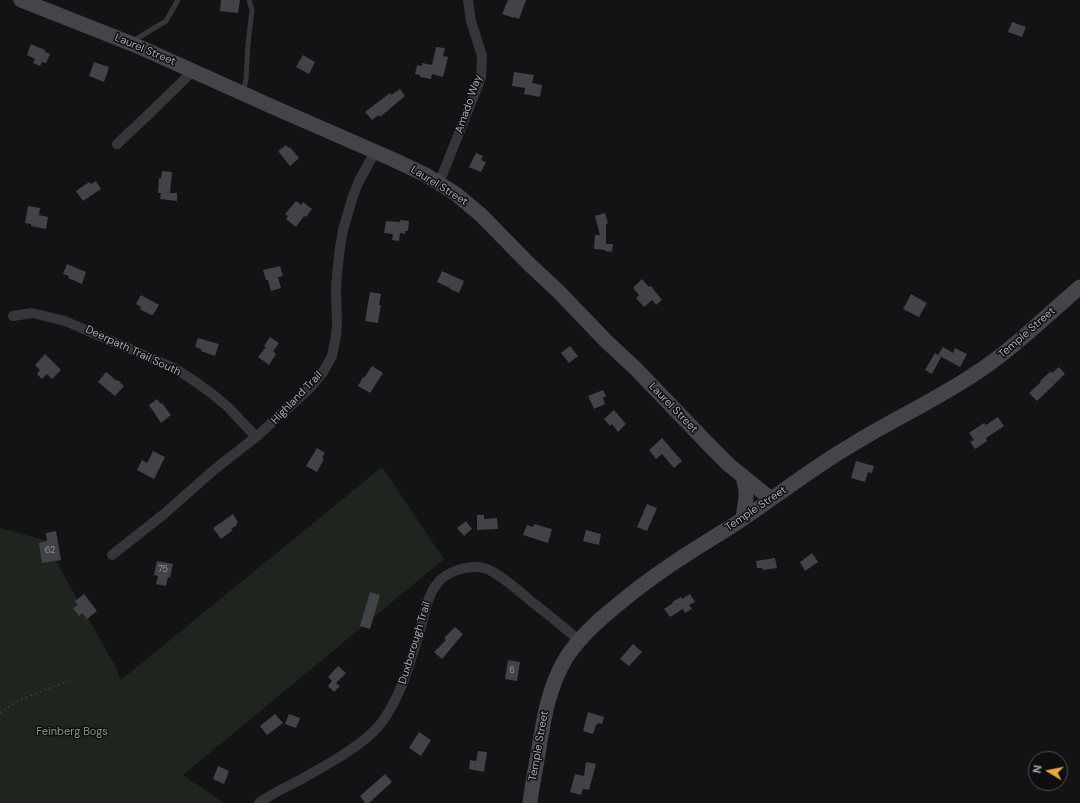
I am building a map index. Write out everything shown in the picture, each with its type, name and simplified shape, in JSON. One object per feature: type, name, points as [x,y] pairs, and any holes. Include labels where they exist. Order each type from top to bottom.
[{"type":"main road","name":"Laurel Street","points":[[21,0],[130,43],[409,167],[439,183],[465,201],[481,215],[534,269],[558,290],[605,340],[636,369],[711,447],[771,499]]},
{"type":"main road","name":"Temple Street","points":[[530,803],[543,720],[548,698],[555,679],[579,640],[599,620],[640,586],[670,565],[743,518],[850,445],[979,372],[1017,343],[1080,287]]},
{"type":"main road","points":[[743,476],[746,490],[743,518]]},
{"type":"street","name":"Amado Way","points":[[439,183],[481,78],[482,56],[471,21],[468,0]]},
{"type":"street","points":[[117,144],[193,71]]},
{"type":"street","name":"Highland Trail","points":[[112,555],[164,514],[215,469],[256,437],[310,388],[323,372],[332,356],[337,325],[336,274],[343,230],[359,181],[375,152]]},
{"type":"street","name":"Deerpath Trail South","points":[[13,316],[32,313],[65,321],[174,368],[223,402],[256,437]]},
{"type":"street","name":"Duxborough Trail","points":[[259,803],[345,753],[375,730],[388,713],[400,691],[430,595],[436,584],[448,575],[473,567],[482,567],[490,570],[517,589],[579,640]]},
{"type":"lane","points":[[130,43],[166,21],[178,0]]},
{"type":"lane","points":[[243,94],[246,79],[252,10],[249,0]]},
{"type":"path","points":[[0,712],[19,700],[68,682]]},
{"type":"green space","name":"Feinberg Bogs","points":[[382,467],[444,559],[183,775],[224,803],[0,803],[0,528],[45,540],[114,664],[121,680]]},
{"type":"building","points":[[221,0],[240,0],[238,13],[220,11]]},
{"type":"building","points":[[508,0],[526,0],[519,19],[502,14]]},
{"type":"building","points":[[1012,22],[1026,27],[1022,37],[1008,32]]},
{"type":"building","points":[[31,44],[45,50],[45,52],[50,54],[46,63],[42,62],[40,66],[33,63],[35,59],[27,55]]},
{"type":"building","points":[[436,47],[445,48],[443,56],[448,57],[443,77],[432,74],[431,79],[420,77],[420,75],[415,74],[417,65],[422,66],[422,63],[432,65]]},
{"type":"building","points":[[303,55],[315,62],[309,74],[296,67]]},
{"type":"building","points":[[94,62],[109,67],[104,82],[89,76]]},
{"type":"building","points":[[514,72],[534,75],[532,83],[542,85],[540,97],[524,94],[525,88],[512,86]]},
{"type":"building","points":[[400,89],[405,96],[380,117],[379,115],[372,120],[365,112],[390,93],[391,95]]},
{"type":"building","points":[[286,145],[289,148],[290,147],[299,158],[290,166],[278,151]]},
{"type":"building","points":[[476,153],[483,156],[481,160],[486,162],[481,172],[469,167]]},
{"type":"building","points":[[162,171],[172,172],[170,193],[177,193],[177,201],[160,199],[161,193],[158,193],[159,178],[161,178]]},
{"type":"building","points":[[96,181],[101,189],[83,201],[76,191],[89,182],[91,184]]},
{"type":"building","points":[[296,201],[301,205],[303,202],[312,209],[306,217],[304,216],[296,227],[286,219],[288,216],[285,214]]},
{"type":"building","points":[[28,206],[40,208],[39,215],[48,217],[46,229],[31,226],[31,224],[25,223]]},
{"type":"building","points":[[605,213],[608,223],[606,224],[606,244],[613,244],[612,252],[594,249],[595,235],[600,235],[595,216]]},
{"type":"building","points":[[400,220],[409,221],[408,231],[405,231],[405,234],[400,233],[399,241],[392,240],[393,234],[384,233],[386,221],[400,222]]},
{"type":"building","points":[[67,264],[86,272],[82,284],[68,278],[69,276],[63,274]]},
{"type":"building","points":[[280,266],[283,276],[278,277],[281,288],[271,291],[263,270]]},
{"type":"building","points":[[442,271],[464,281],[459,293],[437,282]]},
{"type":"building","points":[[642,279],[649,287],[651,286],[662,300],[656,305],[652,300],[644,307],[636,298],[639,295],[633,288]]},
{"type":"building","points":[[370,292],[381,294],[378,323],[365,321]]},
{"type":"building","points":[[911,294],[927,303],[919,317],[903,309]]},
{"type":"building","points":[[141,295],[159,305],[153,315],[140,309],[141,307],[136,304]]},
{"type":"building","points":[[270,337],[279,343],[273,351],[276,354],[269,365],[258,357],[266,347],[264,346]]},
{"type":"building","points":[[198,338],[219,344],[215,356],[195,347]]},
{"type":"building","points":[[570,346],[578,356],[569,363],[561,353]]},
{"type":"building","points":[[943,347],[953,353],[955,348],[967,354],[960,367],[938,355]]},
{"type":"building","points":[[935,353],[941,357],[932,374],[925,370]]},
{"type":"building","points":[[45,354],[61,370],[52,379],[47,374],[42,379],[37,374],[40,370],[35,365]]},
{"type":"building","points":[[372,366],[383,373],[370,393],[358,386]]},
{"type":"building","points":[[1059,367],[1065,374],[1037,401],[1029,393],[1051,371],[1052,373]]},
{"type":"building","points":[[106,372],[124,386],[115,396],[98,382]]},
{"type":"building","points":[[603,390],[606,396],[603,398],[605,404],[594,409],[588,396]]},
{"type":"building","points":[[157,399],[171,415],[161,423],[149,405]]},
{"type":"building","points":[[614,410],[626,424],[618,432],[612,424],[610,426],[604,419]]},
{"type":"building","points":[[998,417],[1004,426],[986,438],[987,441],[975,449],[970,442],[974,440],[969,433],[984,423],[986,425]]},
{"type":"building","points":[[662,438],[682,461],[674,468],[662,454],[656,459],[649,450]]},
{"type":"building","points":[[317,448],[325,453],[322,458],[324,459],[317,472],[306,466]]},
{"type":"building","points":[[153,451],[165,457],[154,479],[137,470],[142,460],[147,463]]},
{"type":"building","points":[[856,461],[874,466],[872,473],[868,472],[865,482],[851,478]]},
{"type":"building","points":[[647,504],[657,508],[647,531],[637,527]]},
{"type":"building","points":[[233,514],[238,522],[236,523],[237,525],[221,539],[213,528]]},
{"type":"building","points":[[477,515],[484,515],[484,519],[497,518],[498,529],[477,530]]},
{"type":"building","points":[[466,521],[472,529],[464,536],[457,528]]},
{"type":"building","points":[[534,524],[552,529],[548,543],[523,535],[527,525],[533,527]]},
{"type":"building","points":[[586,530],[601,534],[599,545],[583,541]]},
{"type":"building","points":[[56,531],[61,560],[42,563],[39,543],[47,541],[46,533]]},
{"type":"building","points":[[812,553],[818,562],[805,571],[800,562]]},
{"type":"building","points":[[775,558],[777,568],[763,570],[762,568],[757,568],[756,561]]},
{"type":"building","points":[[157,561],[173,564],[170,578],[168,577],[166,586],[156,584],[158,576],[154,575]]},
{"type":"building","points":[[370,592],[380,595],[370,629],[360,626]]},
{"type":"building","points":[[84,594],[97,611],[87,619],[82,613],[79,616],[73,608],[78,605],[75,601]]},
{"type":"building","points":[[690,594],[695,602],[689,605],[692,609],[685,613],[683,609],[670,617],[664,609],[673,603],[672,602],[681,597],[682,599]]},
{"type":"building","points":[[455,627],[463,634],[442,659],[434,652],[446,640],[444,638]]},
{"type":"building","points":[[633,644],[642,652],[629,666],[620,659]]},
{"type":"building","points":[[508,660],[520,662],[517,681],[505,679]]},
{"type":"building","points":[[338,666],[346,673],[336,683],[340,686],[334,692],[328,686],[332,681],[328,677]]},
{"type":"building","points":[[588,712],[604,717],[602,724],[598,723],[596,725],[593,734],[583,731]]},
{"type":"building","points":[[275,714],[283,723],[267,735],[260,726]]},
{"type":"building","points":[[289,714],[300,718],[296,728],[285,724]]},
{"type":"building","points":[[419,732],[431,740],[421,756],[409,748]]},
{"type":"building","points":[[478,751],[487,752],[484,772],[469,769],[470,760],[476,761]]},
{"type":"building","points":[[586,762],[596,764],[589,790],[583,789],[581,795],[570,792],[575,774],[584,776]]},
{"type":"building","points":[[218,766],[229,771],[224,784],[213,779]]},
{"type":"building","points":[[385,774],[392,782],[369,803],[365,803],[360,796]]}]
